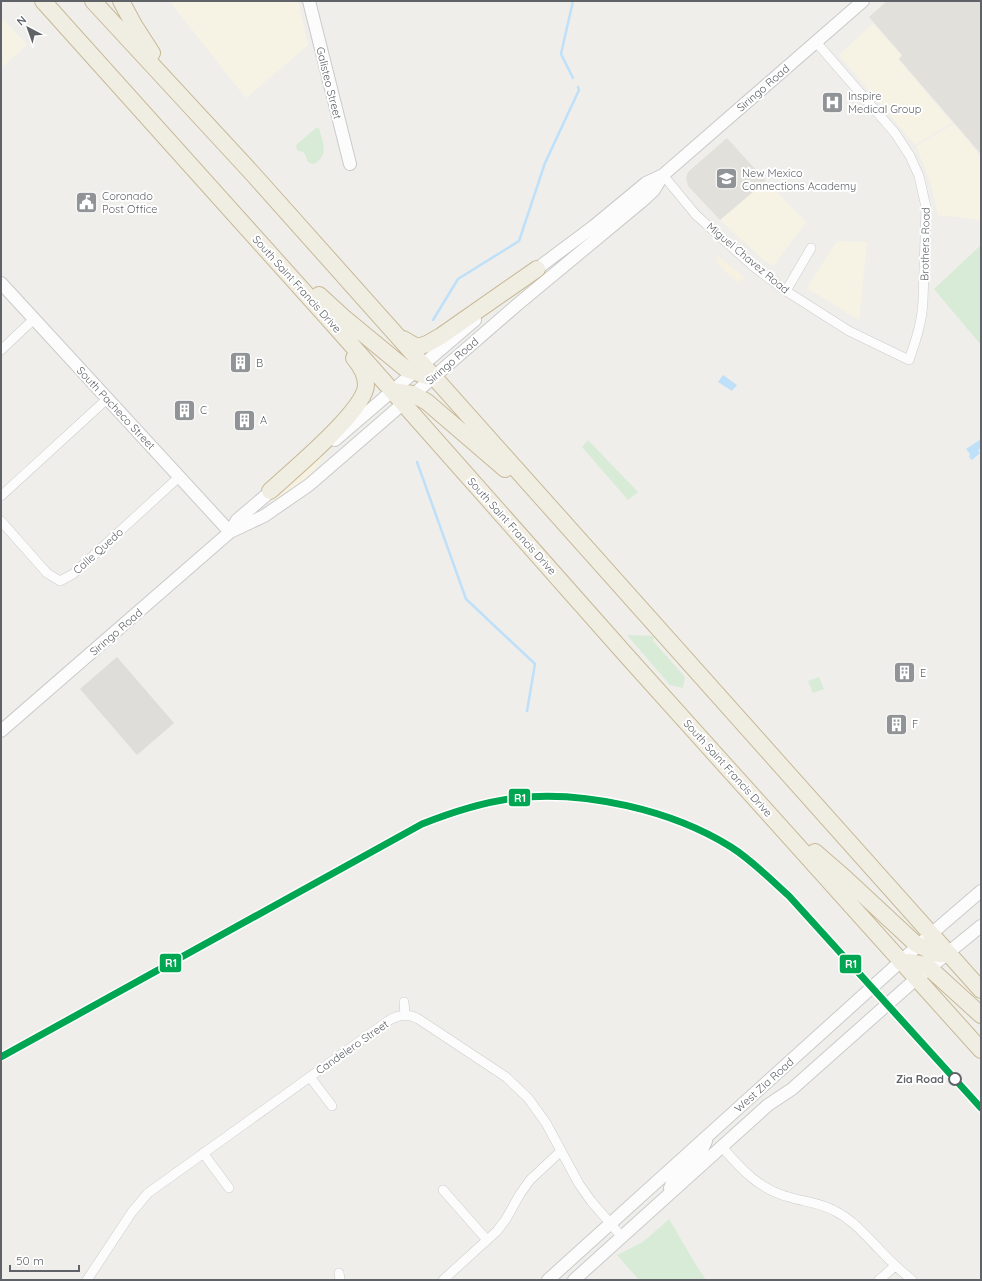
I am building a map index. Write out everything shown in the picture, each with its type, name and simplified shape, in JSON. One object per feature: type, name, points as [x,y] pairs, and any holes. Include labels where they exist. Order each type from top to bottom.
[{"type":"highway","name":"South Saint Francis Drive","points":[[43,1],[392,391]]},
{"type":"highway","points":[[93,1],[184,98],[397,335],[424,371],[548,504],[981,990]]},
{"type":"highway","points":[[121,1],[134,26],[184,98]]},
{"type":"highway","points":[[255,237],[398,363],[424,371]]},
{"type":"highway","points":[[397,335],[417,347],[431,342],[537,269]]},
{"type":"highway","points":[[270,491],[340,426],[362,400],[366,385],[364,372],[359,363],[310,298]]},
{"type":"highway","points":[[392,391],[408,399],[427,402],[548,504]]},
{"type":"highway","name":"South Saint Francis Drive","points":[[408,399],[626,655],[981,1050]]},
{"type":"highway","points":[[768,812],[845,878],[919,946],[938,954],[948,954]]},
{"type":"highway","points":[[902,962],[922,963],[931,968],[981,1016]]},
{"type":"street","name":"Galisteo Street","points":[[309,1],[350,164]]},
{"type":"street","name":"Siringo Road","points":[[1,731],[230,532],[264,516],[301,492],[408,399],[424,371],[537,269],[594,226],[646,183],[663,175],[862,1]]},
{"type":"street","name":"Brothers Road","points":[[816,42],[895,133],[910,156],[919,176],[926,207],[923,301],[922,317],[918,334],[909,360]]},
{"type":"street","name":"Siringo Road","points":[[230,532],[237,520],[270,491],[319,453],[392,391],[424,371],[518,304],[641,202],[654,190],[663,175]]},
{"type":"street","name":"Miguel Chavez Road","points":[[663,175],[696,215],[754,266],[786,291],[849,331],[909,360]]},
{"type":"street","points":[[786,291],[812,248]]},
{"type":"street","name":"South Pacheco Street","points":[[1,283],[230,532]]},
{"type":"street","points":[[1,350],[34,319]]},
{"type":"street","points":[[1,496],[107,399]]},
{"type":"street","name":"Calle Quedo","points":[[1,521],[46,573],[60,581],[73,574],[179,477]]},
{"type":"street","name":"West Zia Road","points":[[554,1278],[611,1223],[710,1133],[902,962],[931,934],[981,891]]},
{"type":"street","name":"West Zia Road","points":[[574,1280],[768,1105],[792,1089],[917,978],[980,927]]},
{"type":"street","points":[[404,1002],[405,1015],[411,1015],[420,1020],[497,1070],[514,1084],[534,1106],[591,1201],[622,1237]]},
{"type":"street","name":"Candelero Street","points":[[87,1280],[125,1222],[140,1202],[158,1185],[388,1021],[405,1015]]},
{"type":"street","points":[[310,1077],[332,1106]]},
{"type":"street","points":[[771,1079],[763,1095],[727,1130],[722,1147],[744,1172],[771,1192],[822,1205],[847,1218],[865,1234],[895,1266],[912,1280]]},
{"type":"street","points":[[667,1196],[674,1179],[700,1154],[710,1133]]},
{"type":"street","points":[[443,1280],[502,1225],[530,1180],[562,1151]]},
{"type":"street","points":[[202,1153],[229,1188]]},
{"type":"street","points":[[443,1190],[487,1240]]},
{"type":"street","points":[[879,1280],[895,1266]]},
{"type":"shaded area","points":[[178,1],[298,1],[308,45],[246,98],[171,3]]},
{"type":"shaded area","points":[[887,1],[981,1],[981,154],[899,59],[902,55],[869,17]]},
{"type":"shaded area","points":[[1,17],[27,45],[1,68]]},
{"type":"shaded area","points":[[873,24],[902,56],[898,59],[952,123],[915,145],[839,55]]},
{"type":"shaded area","points":[[954,124],[981,157],[981,220],[938,215],[930,181],[916,146]]},
{"type":"shaded area","name":"New Mexico Connections Academy","points":[[727,138],[766,181],[720,220],[688,186],[686,178],[688,172]]},
{"type":"shaded area","points":[[766,181],[806,222],[773,266],[765,261],[720,220]]},
{"type":"shaded area","points":[[837,241],[867,242],[859,320],[807,288]]},
{"type":"shaded area","points":[[117,657],[174,723],[137,755],[80,689]]},
{"type":"green space","points":[[316,128],[319,128],[324,150],[321,158],[316,163],[312,164],[308,162],[306,155],[301,151],[298,151],[296,147],[297,144]]},
{"type":"green space","points":[[981,245],[981,345],[934,289]]},
{"type":"green space","points":[[588,440],[638,492],[628,500],[582,447]]},
{"type":"green space","points":[[627,635],[654,636],[653,641],[685,677],[683,688],[670,685]]},
{"type":"green space","points":[[819,677],[824,689],[813,693],[808,681]]},
{"type":"green space","points":[[669,1219],[706,1280],[639,1280],[617,1255],[643,1242]]},
{"type":"sand","points":[[717,255],[745,278],[738,282],[728,274],[722,269],[716,258]]},
{"type":"sand","points":[[321,455],[323,458],[305,481],[273,501],[273,498]]},
{"type":"water","points":[[723,375],[737,385],[732,391],[718,382]]},
{"type":"water","points":[[981,439],[981,448],[978,450],[980,453],[972,460],[966,449]]},
{"type":"waterway","points":[[573,1],[561,54],[573,78]]},
{"type":"waterway","points":[[433,320],[458,279],[519,241],[545,163],[579,90],[578,87]]},
{"type":"waterway","points":[[417,462],[466,599],[535,664],[527,711]]},
{"type":"transit line","name":"R1","points":[[1,1057],[422,824],[445,815],[491,802],[542,796],[570,797],[598,800],[655,813],[708,834],[747,858],[789,896],[981,1108]]},
{"type":"place","name":"Inspire Medical Group","points":[[832,102]]},
{"type":"place","name":"New Mexico Connections Academy","points":[[726,179]]},
{"type":"place","name":"Coronado Post Office","points":[[87,202]]},
{"type":"place","name":"B","points":[[240,363]]},
{"type":"place","name":"C","points":[[185,410]]},
{"type":"place","name":"A","points":[[245,420]]},
{"type":"place","name":"E","points":[[905,673]]},
{"type":"place","name":"F","points":[[896,724]]},
{"type":"place","name":"Zia Road","points":[[955,1079]]}]
